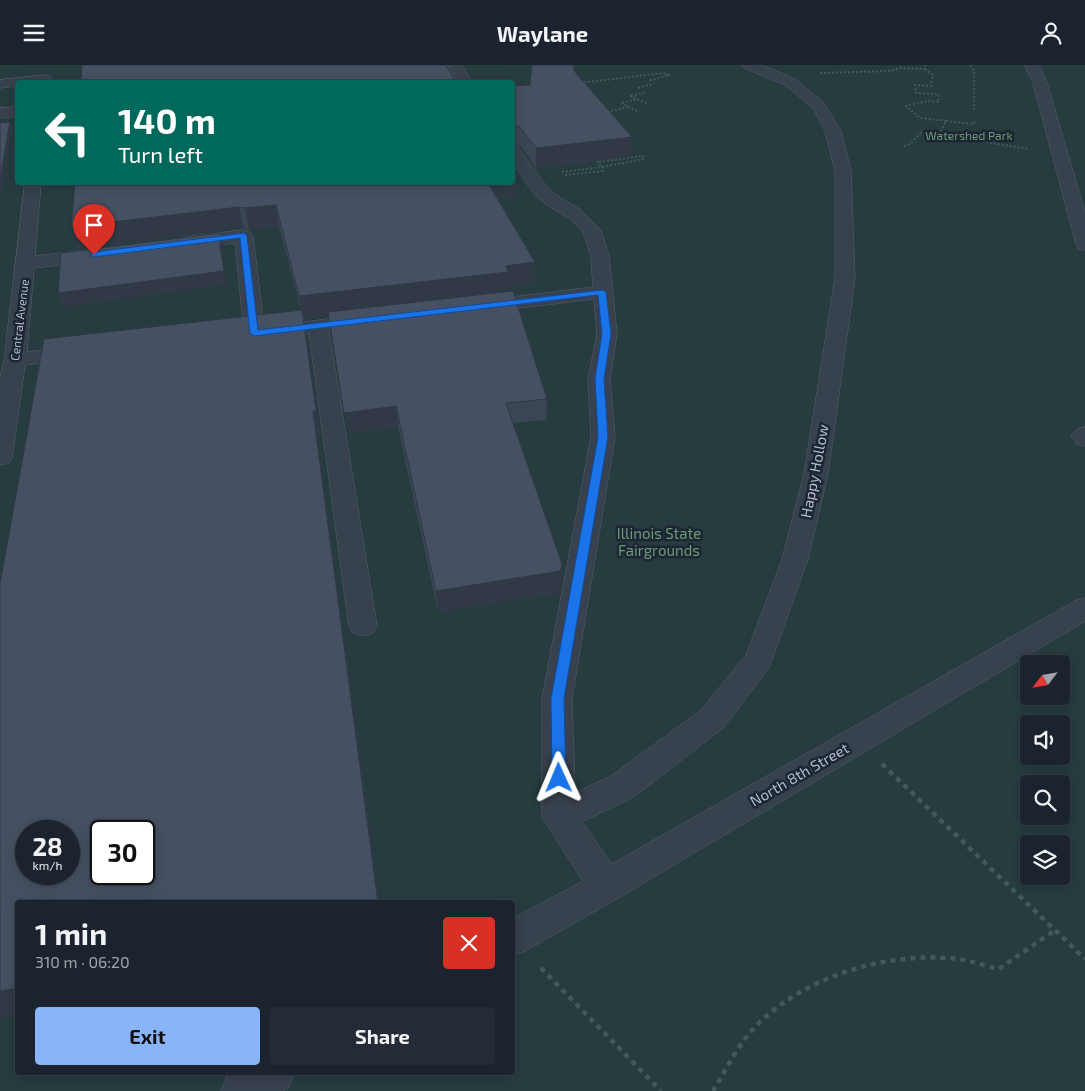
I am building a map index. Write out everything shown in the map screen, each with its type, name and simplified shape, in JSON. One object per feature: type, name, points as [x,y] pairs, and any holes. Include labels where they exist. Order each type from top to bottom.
[{"type":"street","points":[[456,65],[464,80]]},
{"type":"street","name":"Happy Hollow","points":[[559,817],[623,786],[712,719],[758,660],[795,559],[816,474],[845,278],[843,171],[833,131],[819,106],[790,82],[749,65]]},
{"type":"street","points":[[1032,65],[1040,83],[1085,244]]},
{"type":"street","points":[[22,80],[45,76]]},
{"type":"street","points":[[0,84],[15,81]]},
{"type":"street","points":[[0,113],[15,111]]},
{"type":"street","points":[[515,154],[541,191],[553,201],[575,214],[592,230],[600,256],[607,334],[599,379],[603,437],[557,699],[559,817],[607,886]]},
{"type":"street","name":"Central Avenue","points":[[0,458],[9,388],[15,359],[33,185]]},
{"type":"street","points":[[165,246],[244,236],[245,334],[387,318]]},
{"type":"street","points":[[26,263],[116,252]]},
{"type":"street","points":[[455,310],[602,292]]},
{"type":"street","points":[[318,326],[363,625]]},
{"type":"street","points":[[15,359],[99,350]]},
{"type":"street","points":[[1085,433],[1083,436],[1085,439]]},
{"type":"street","name":"North 8th Street","points":[[515,937],[607,886],[1085,608]]},
{"type":"street","points":[[242,1091],[271,1075]]},
{"type":"path","points":[[970,65],[974,71],[974,110]]},
{"type":"path","points":[[777,76],[806,73],[890,71],[900,68],[925,69],[933,75],[931,86],[915,85],[916,93],[938,94],[939,102],[928,101],[906,106],[920,118],[974,125],[975,121]]},
{"type":"path","points":[[576,84],[663,73],[669,75],[648,81],[654,84],[638,88],[646,92],[630,96],[648,104]]},
{"type":"path","points":[[637,99],[621,103],[639,112]]},
{"type":"path","points":[[611,117],[607,112],[628,107]]},
{"type":"path","points":[[939,135],[946,121]]},
{"type":"path","points":[[904,146],[910,145],[922,132],[1033,149]]},
{"type":"path","points":[[554,173],[602,167],[616,165],[615,163],[644,159],[643,156],[598,161],[602,167],[604,171],[565,175]]},
{"type":"path","points":[[882,764],[1085,959]]},
{"type":"path","points":[[713,1091],[734,1055],[755,1027],[784,1003],[816,985],[845,973],[869,966],[913,957],[959,959],[999,969],[1055,930]]},
{"type":"path","points":[[541,968],[661,1091]]},
{"type":"green space","name":"Illinois State Fairgrounds","points":[[0,65],[1085,65],[1085,1091],[0,1091]]},
{"type":"building","points":[[82,65],[446,65],[455,80],[81,80]]},
{"type":"building","points":[[532,65],[574,65],[574,71],[632,137],[536,148],[519,126],[515,125],[515,86],[530,85]]},
{"type":"building","points":[[10,122],[0,179],[0,123]]},
{"type":"building","points":[[75,185],[489,185],[535,262],[506,266],[508,272],[299,296],[276,205],[239,207],[71,227]]},
{"type":"building","points":[[221,233],[220,247],[224,271],[58,293],[61,253]]},
{"type":"building","points":[[513,291],[547,399],[506,403],[562,564],[560,571],[436,591],[396,406],[344,413],[328,312]]},
{"type":"building","points":[[302,310],[316,411],[313,411],[378,900],[15,900],[15,988],[0,991],[0,584],[44,339]]},
{"type":"route","points":[[94,255],[244,236],[254,333],[602,292],[607,334],[599,379],[603,437],[557,699],[559,778]]},
{"type":"park label","name":"Watershed Park","points":[[969,135]]}]
